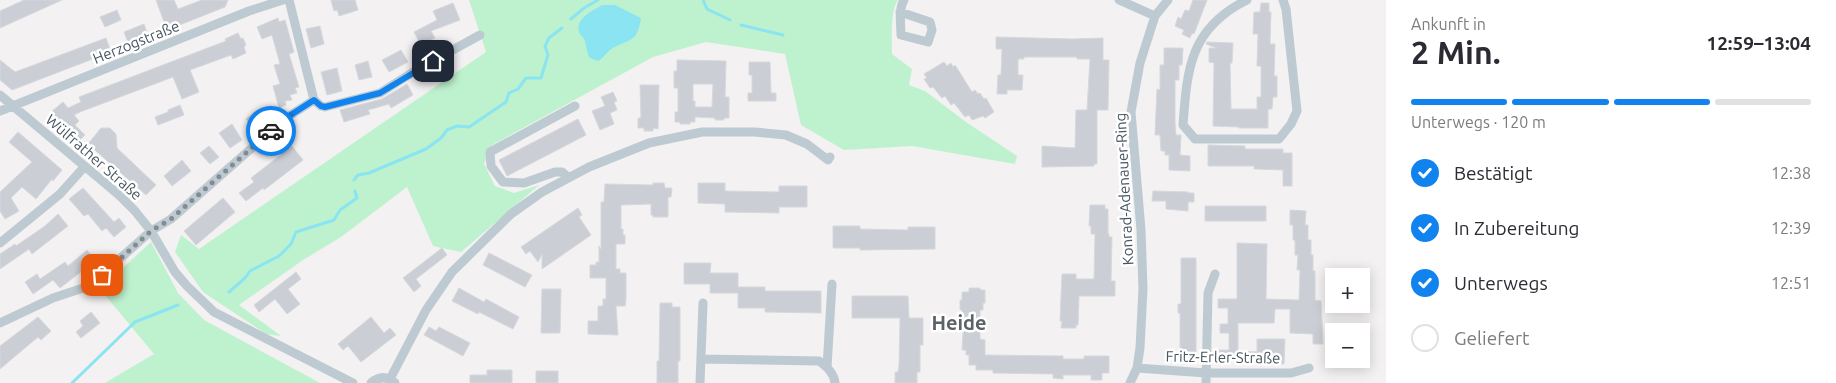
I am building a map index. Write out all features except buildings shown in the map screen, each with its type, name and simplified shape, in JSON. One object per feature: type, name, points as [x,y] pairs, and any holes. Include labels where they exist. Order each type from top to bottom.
[{"type":"street","name":"Herzogstraße","points":[[0,111],[249,11],[283,0]]},
{"type":"street","points":[[289,0],[314,100],[325,107],[380,93],[418,69],[480,35]]},
{"type":"street","points":[[900,12],[900,5],[904,0]]},
{"type":"street","points":[[1118,0],[1155,16]]},
{"type":"street","name":"Konrad-Adenauer-Ring","points":[[1130,383],[1137,368],[1140,348],[1143,289],[1141,230],[1131,112],[1140,63],[1155,16],[1168,0]]},
{"type":"street","points":[[1247,0],[1218,19],[1201,40],[1191,60],[1186,81],[1184,126],[1195,139],[1279,139],[1291,124],[1297,111],[1286,9],[1283,0]]},
{"type":"street","name":"Wülfrather Straße","points":[[0,95],[124,200],[151,231],[175,272],[214,312],[353,383]]},
{"type":"street","points":[[0,323],[53,298],[89,286],[151,231],[171,219],[286,118],[314,100]]},
{"type":"street","points":[[568,178],[562,172],[555,172],[524,184],[503,182],[491,166],[490,152],[575,106]]},
{"type":"street","points":[[371,383],[377,378],[383,377],[392,381],[426,310],[452,272],[511,214],[542,192],[568,178],[650,143],[702,132],[755,132],[786,135],[807,144],[828,160],[830,157]]},
{"type":"street","points":[[0,243],[60,194],[85,166]]},
{"type":"street","points":[[1206,383],[1208,293],[1215,274]]},
{"type":"street","points":[[827,367],[832,284]]},
{"type":"street","points":[[700,383],[702,303]]},
{"type":"street","points":[[701,358],[819,361],[827,367],[834,377],[835,383]]},
{"type":"street","name":"Fritz-Erler-Straße","points":[[1137,368],[1206,372],[1291,372],[1309,368]]},
{"type":"green space","points":[[469,0],[898,0],[895,5],[893,18],[892,54],[912,69],[909,85],[925,91],[966,122],[1017,156],[1015,164],[912,146],[844,150],[801,125],[785,54],[706,42],[653,57],[492,145],[484,164],[495,186],[514,193],[539,185],[461,252],[433,246],[407,187],[341,237],[303,260],[239,305],[281,336],[266,334],[203,292],[175,252],[181,235],[199,249],[486,52]]},
{"type":"green space","points":[[151,242],[178,293],[204,320],[320,383],[105,383],[154,354],[100,289]]},
{"type":"water","points":[[602,5],[615,5],[641,18],[638,31],[633,38],[611,49],[598,61],[590,58],[578,27],[582,19]]},
{"type":"waterway","points":[[571,19],[584,8],[598,0]]},
{"type":"waterway","points":[[703,0],[707,9],[730,20]]},
{"type":"waterway","points":[[741,25],[783,35]]},
{"type":"waterway","points":[[354,180],[358,175],[369,173],[426,149],[441,138],[447,130],[457,126],[469,127],[506,102],[509,93],[518,89],[526,78],[541,78],[548,55],[545,46],[549,38],[562,28]]},
{"type":"waterway","points":[[229,292],[250,271],[279,256],[291,244],[296,232],[334,220],[340,210],[357,198],[355,191]]},
{"type":"waterway","points":[[72,383],[135,322],[178,305]]},
{"type":"way so far","points":[[102,275],[151,231],[171,219],[271,131]]},
{"type":"district","name":"Heide","points":[[959,322]]},
{"type":"route","points":[[271,131],[286,118],[314,100],[325,107],[380,93],[433,61]]}]
